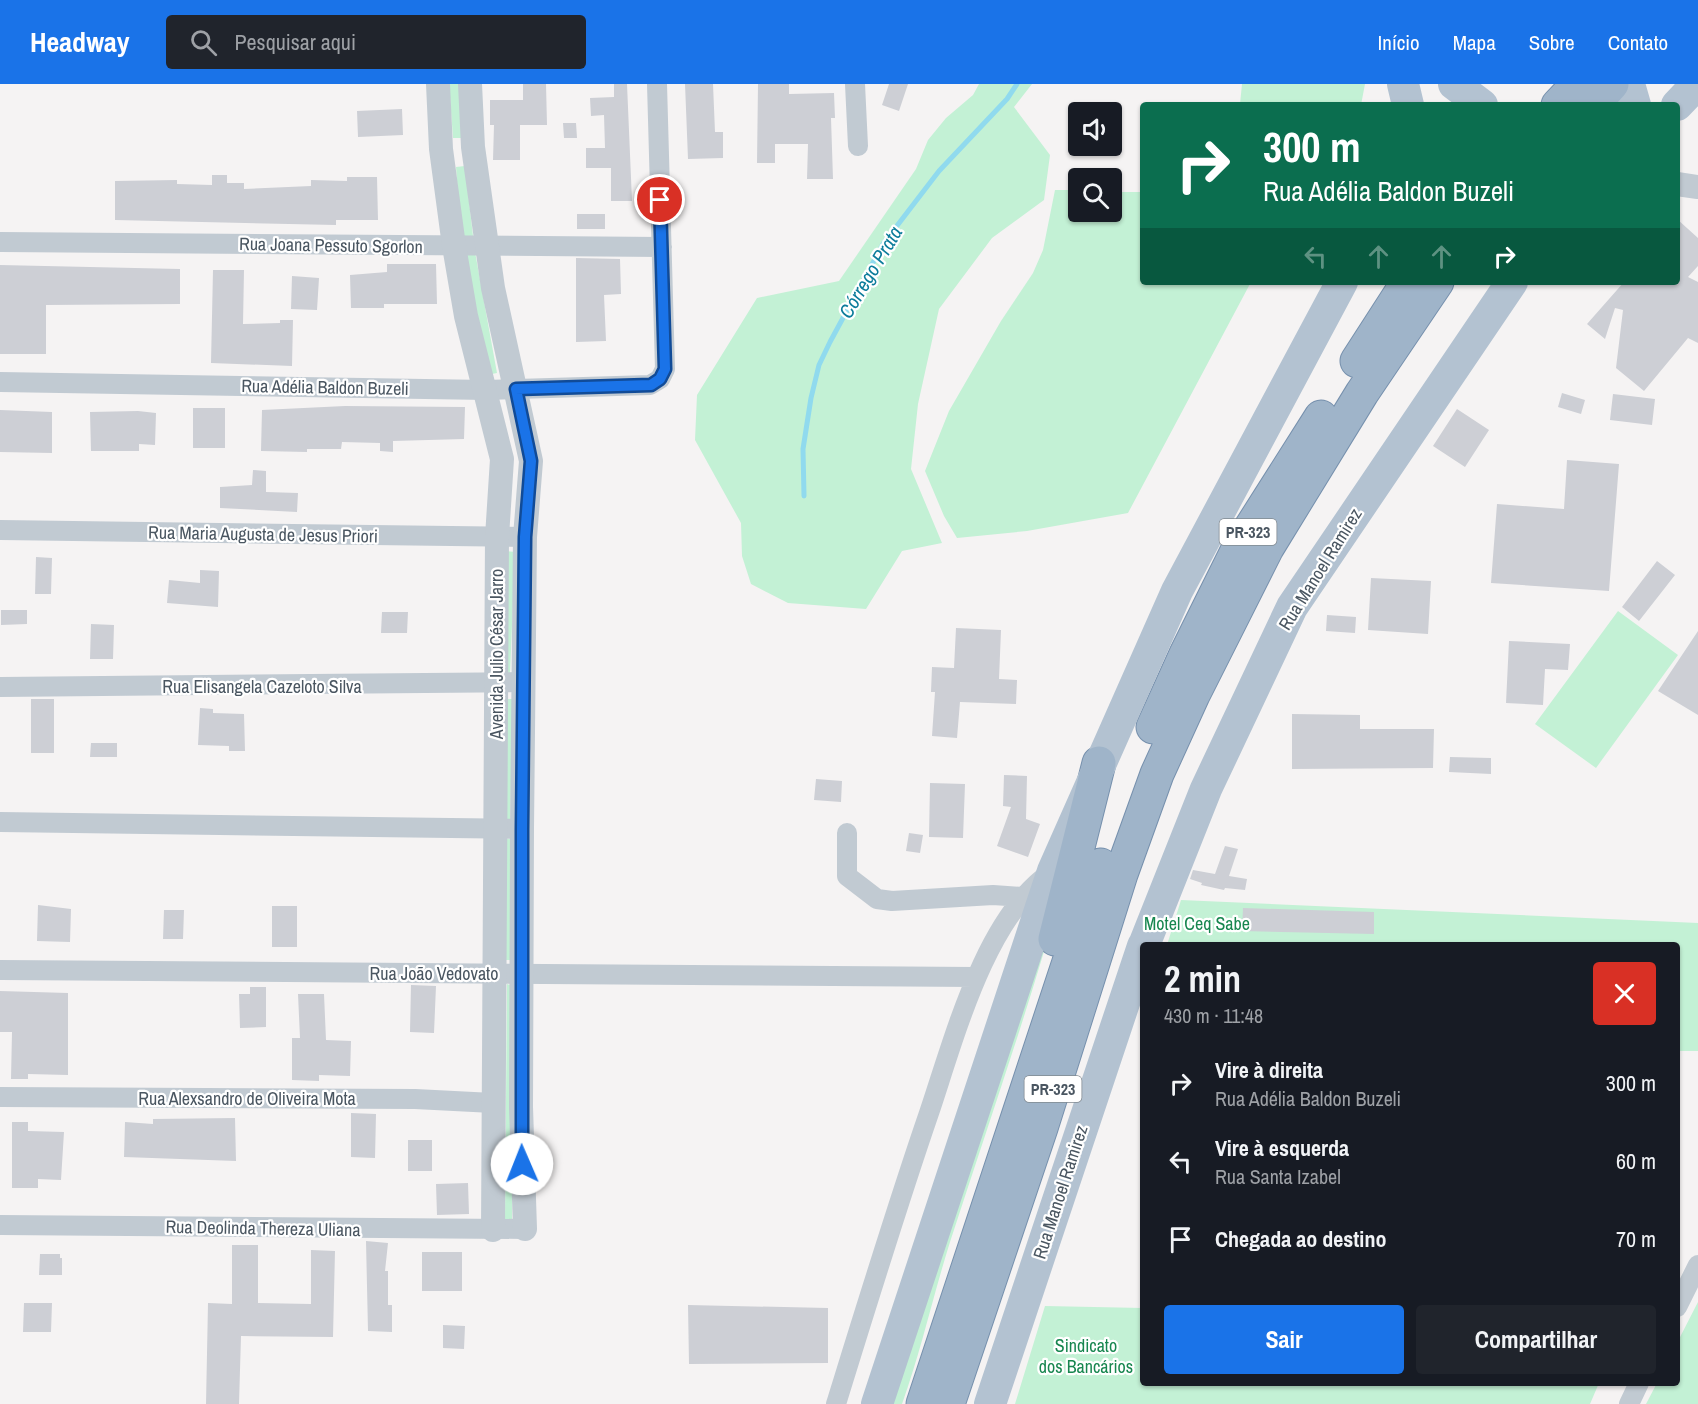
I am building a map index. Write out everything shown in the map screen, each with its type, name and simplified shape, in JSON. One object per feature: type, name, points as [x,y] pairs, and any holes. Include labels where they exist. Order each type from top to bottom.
[{"type":"highway","points":[[1561,102],[1578,84]]},
{"type":"highway","points":[[1596,102],[1612,84]]},
{"type":"highway","name":"PR-323","points":[[924,1404],[1043,1034],[1128,789],[1186,654],[1241,543],[1406,285]]},
{"type":"highway","name":"PR-323","points":[[948,1404],[1041,1128],[1121,873],[1157,774],[1207,666],[1267,548],[1362,393],[1435,285]]},
{"type":"highway","points":[[1043,1034],[1038,1010],[1099,763]]},
{"type":"main road","points":[[1403,84],[1407,102]]},
{"type":"main road","points":[[1454,84],[1478,102]]},
{"type":"main road","points":[[1483,102],[1489,84]]},
{"type":"main road","points":[[1629,84],[1634,102]]},
{"type":"main road","points":[[1680,102],[1697,84]]},
{"type":"main road","points":[[877,1404],[1053,871],[1177,591],[1340,285]]},
{"type":"main road","name":"Rua Manoel Ramirez","points":[[1145,942],[1206,789],[1292,607],[1510,285]]},
{"type":"main road","name":"Rua Manoel Ramirez","points":[[990,1404],[1140,955]]},
{"type":"street","name":"Avenida Julio César Jarro","points":[[438,84],[441,149],[454,246],[466,316],[487,390],[502,459],[497,537],[495,684],[493,1230]]},
{"type":"street","name":"Avenida Julio César Jarro","points":[[470,84],[473,147],[486,246],[531,461],[525,537],[522,829],[521,1107],[525,1229]]},
{"type":"street","points":[[657,84],[662,247]]},
{"type":"street","points":[[855,84],[858,146]]},
{"type":"street","points":[[441,149],[473,147]]},
{"type":"street","name":"Rua Joana Pessuto Sgorlon","points":[[0,242],[662,247]]},
{"type":"street","name":"Rua Adélia Baldon Buzeli","points":[[0,382],[487,390],[651,385],[660,379],[665,369],[662,247]]},
{"type":"street","name":"Rua Maria Augusta de Jesus Priori","points":[[0,530],[525,537]]},
{"type":"street","name":"Rua Elisangela Cazeloto Silva","points":[[0,687],[525,682]]},
{"type":"street","points":[[0,822],[496,831],[522,829]]},
{"type":"street","points":[[847,833],[847,876],[877,899],[892,901],[993,895],[1022,897]]},
{"type":"street","points":[[836,1404],[903,1187],[975,977],[1022,897],[1053,871]]},
{"type":"street","name":"Rua João Vedovato","points":[[0,970],[975,977]]},
{"type":"street","name":"Rua Alexsandro de Oliveira Mota","points":[[0,1097],[403,1099],[493,1102]]},
{"type":"street","name":"Rua Deolinda Thereza Uliana","points":[[0,1225],[525,1229]]},
{"type":"street","points":[[1680,1301],[1698,1265]]},
{"type":"street","points":[[1629,1404],[1638,1386]]},
{"type":"green space","points":[[449,84],[460,84],[463,138],[453,138]]},
{"type":"green space","points":[[979,84],[1032,84],[1014,107],[1050,155],[1044,200],[992,238],[939,309],[918,404],[911,469],[942,543],[902,551],[866,609],[788,603],[751,584],[742,556],[741,523],[695,440],[697,395],[757,298],[839,281],[916,169],[928,140],[946,118],[973,95]]},
{"type":"green space","points":[[1242,84],[1365,84],[1362,102],[1240,102]]},
{"type":"green space","points":[[465,166],[473,236],[461,237],[456,167]]},
{"type":"green space","points":[[1055,190],[1068,190],[1068,222],[1122,222],[1122,192],[1140,192],[1140,285],[1249,285],[1128,513],[1027,531],[957,538],[944,516],[925,471],[949,411],[1001,321],[1033,273],[1043,250]]},
{"type":"green space","points":[[475,252],[497,373],[487,375],[465,254]]},
{"type":"green space","points":[[504,551],[515,552],[510,674],[499,674]]},
{"type":"green space","points":[[1618,611],[1678,655],[1596,768],[1535,724]]},
{"type":"green space","points":[[505,699],[513,699],[510,821],[503,821]]},
{"type":"green space","points":[[504,839],[511,839],[512,960],[505,960]]},
{"type":"green space","points":[[1061,893],[950,1242],[909,1384],[902,1404],[889,1404]]},
{"type":"green space","name":"Motel Ceq Sabe","points":[[1181,900],[1698,923],[1698,1051],[1680,1051],[1680,942],[1168,942]]},
{"type":"green space","points":[[507,984],[513,986],[512,1219],[505,1219]]},
{"type":"green space","points":[[1698,1302],[1698,1404],[1646,1404],[1655,1386],[1680,1386],[1680,1337]]},
{"type":"green space","name":"Sindicato dos Bancários","points":[[1045,1306],[1140,1308],[1140,1386],[1598,1386],[1590,1404],[1015,1404]]},
{"type":"building","points":[[523,84],[546,84],[547,125],[520,125],[520,160],[493,160],[494,125],[490,125],[490,100],[523,100]]},
{"type":"building","points":[[614,84],[627,84],[632,201],[611,201],[611,168],[586,168],[586,148],[605,148],[604,115],[591,116],[590,98],[614,97]]},
{"type":"building","points":[[685,84],[713,84],[715,132],[723,132],[723,158],[688,159]]},
{"type":"building","points":[[758,84],[789,84],[789,94],[834,93],[835,118],[831,118],[833,179],[807,179],[808,144],[775,144],[775,163],[757,163]]},
{"type":"building","points":[[889,84],[908,84],[899,111],[882,105]]},
{"type":"building","points":[[402,109],[403,135],[358,137],[357,111]]},
{"type":"building","points":[[563,123],[576,123],[577,138],[564,138]]},
{"type":"building","points":[[212,175],[227,175],[227,183],[244,183],[244,189],[311,186],[311,180],[347,181],[347,177],[377,177],[378,220],[336,220],[336,225],[115,220],[115,181],[177,180],[177,184],[212,185]]},
{"type":"building","points":[[577,214],[605,214],[605,229],[577,229]]},
{"type":"building","points":[[1680,222],[1698,238],[1698,266],[1688,277],[1698,282],[1698,343],[1688,338],[1644,391],[1616,368],[1623,310],[1615,308],[1605,339],[1587,324],[1621,285],[1680,285]]},
{"type":"building","points":[[576,258],[620,259],[621,294],[604,295],[606,341],[576,342]]},
{"type":"building","points":[[387,264],[436,264],[437,304],[384,304],[384,308],[351,308],[350,275],[387,272]]},
{"type":"building","points":[[0,265],[180,269],[180,304],[46,305],[46,354],[0,354]]},
{"type":"building","points":[[213,270],[244,270],[243,324],[280,323],[280,320],[293,320],[292,366],[211,363]]},
{"type":"building","points":[[292,276],[319,278],[317,310],[291,309]]},
{"type":"building","points":[[1562,393],[1585,400],[1581,414],[1558,407]]},
{"type":"building","points":[[1613,394],[1655,399],[1652,425],[1610,420]]},
{"type":"building","points":[[345,406],[465,407],[464,439],[393,441],[393,452],[380,451],[380,443],[342,442],[341,449],[307,449],[307,452],[261,451],[262,410]]},
{"type":"building","points":[[193,408],[225,408],[225,448],[193,448]]},
{"type":"building","points":[[1457,409],[1489,430],[1465,467],[1433,446]]},
{"type":"building","points":[[0,410],[52,412],[52,453],[0,452]]},
{"type":"building","points":[[90,412],[156,413],[155,445],[139,444],[139,451],[91,451]]},
{"type":"building","points":[[1567,460],[1619,464],[1609,591],[1491,583],[1497,504],[1564,509]]},
{"type":"building","points":[[253,470],[266,471],[266,492],[298,493],[297,512],[220,508],[220,487],[252,485]]},
{"type":"building","points":[[36,557],[52,558],[51,594],[35,594]]},
{"type":"building","points":[[1657,561],[1675,575],[1639,621],[1622,607]]},
{"type":"building","points":[[200,570],[219,571],[218,607],[167,603],[169,580],[200,583]]},
{"type":"building","points":[[1371,578],[1431,581],[1428,634],[1368,630]]},
{"type":"building","points":[[1,610],[27,610],[27,624],[1,625]]},
{"type":"building","points":[[382,612],[408,612],[407,633],[381,633]]},
{"type":"building","points":[[1327,615],[1356,617],[1355,633],[1326,631]]},
{"type":"building","points":[[91,624],[114,625],[113,659],[90,659]]},
{"type":"building","points":[[956,628],[1001,630],[999,679],[1017,680],[1016,704],[960,702],[957,738],[932,736],[935,692],[931,692],[932,667],[954,668]]},
{"type":"building","points":[[1698,631],[1698,715],[1658,691]]},
{"type":"building","points":[[1509,641],[1570,644],[1568,670],[1545,669],[1543,705],[1506,703]]},
{"type":"building","points":[[31,699],[54,699],[54,753],[31,753]]},
{"type":"building","points":[[200,708],[213,709],[213,713],[244,714],[245,751],[229,751],[229,746],[198,745]]},
{"type":"building","points":[[1292,714],[1360,715],[1360,729],[1434,729],[1433,768],[1292,769]]},
{"type":"building","points":[[91,743],[117,743],[117,757],[90,757]]},
{"type":"building","points":[[1450,757],[1491,758],[1491,774],[1449,772]]},
{"type":"building","points":[[1004,775],[1027,776],[1026,819],[1040,824],[1028,857],[997,846],[1011,807],[1003,806]]},
{"type":"building","points":[[816,779],[842,781],[841,802],[814,800]]},
{"type":"building","points":[[930,783],[965,784],[963,838],[929,837]]},
{"type":"building","points":[[909,833],[923,835],[920,853],[906,851]]},
{"type":"building","points":[[1225,846],[1238,849],[1229,876],[1247,879],[1245,890],[1225,888],[1224,890],[1201,885],[1202,883],[1190,879],[1193,870],[1215,874]]},
{"type":"building","points":[[38,905],[71,909],[70,942],[37,941]]},
{"type":"building","points":[[272,906],[297,906],[297,947],[272,947]]},
{"type":"building","points":[[1243,908],[1374,912],[1374,934],[1242,931]]},
{"type":"building","points":[[164,910],[184,910],[183,939],[163,939]]},
{"type":"building","points":[[411,985],[436,986],[434,1033],[410,1032]]},
{"type":"building","points":[[250,987],[266,987],[266,1027],[240,1028],[239,994],[250,994]]},
{"type":"building","points":[[0,991],[68,993],[68,1075],[28,1074],[28,1079],[11,1079],[12,1032],[0,1032]]},
{"type":"building","points":[[298,994],[324,994],[326,1040],[351,1041],[350,1076],[319,1075],[319,1081],[292,1080],[292,1038],[300,1038]]},
{"type":"building","points":[[351,1113],[376,1114],[375,1158],[351,1157]]},
{"type":"building","points":[[235,1118],[236,1161],[124,1157],[125,1122],[153,1124],[153,1119]]},
{"type":"building","points":[[12,1122],[28,1122],[28,1131],[64,1132],[61,1180],[38,1179],[38,1188],[12,1188]]},
{"type":"building","points":[[408,1140],[432,1140],[432,1171],[408,1171]]},
{"type":"building","points":[[468,1183],[469,1214],[437,1215],[436,1184]]},
{"type":"building","points":[[366,1241],[388,1243],[385,1271],[388,1271],[388,1305],[392,1305],[392,1332],[368,1331]]},
{"type":"building","points":[[232,1245],[258,1245],[258,1303],[311,1304],[311,1250],[335,1251],[333,1337],[241,1336],[239,1404],[206,1404],[208,1303],[232,1304]]},
{"type":"building","points":[[422,1252],[462,1252],[462,1291],[422,1291]]},
{"type":"building","points":[[40,1254],[60,1254],[62,1275],[39,1275]]},
{"type":"building","points":[[24,1303],[52,1303],[51,1332],[23,1332]]},
{"type":"building","points":[[688,1305],[828,1308],[828,1363],[689,1364]]},
{"type":"building","points":[[443,1325],[465,1326],[464,1349],[443,1348]]},
{"type":"waterway","name":"Córrego Prata","points":[[804,496],[803,449],[811,398],[819,365],[830,342],[883,244],[939,171],[1007,99],[1017,84]]},
{"type":"route","points":[[522,1164],[525,537],[531,461],[516,389],[651,385],[660,379],[665,369],[660,200]]}]
